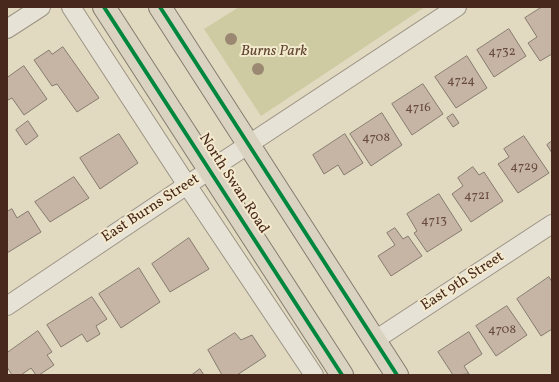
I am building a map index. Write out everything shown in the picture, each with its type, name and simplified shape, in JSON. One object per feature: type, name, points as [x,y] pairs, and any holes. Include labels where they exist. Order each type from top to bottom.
[{"type":"main road","name":"North Swan Road","points":[[104,7],[342,375]]},
{"type":"main road","points":[[160,7],[250,144],[397,375]]},
{"type":"street","points":[[7,29],[41,7]]},
{"type":"street","points":[[72,7],[187,185],[314,375]]},
{"type":"street","name":"East Burns Street","points":[[7,306],[457,7]]},
{"type":"street","name":"East 9th Street","points":[[375,340],[552,224]]},
{"type":"green space","name":"Burns Park","points":[[239,7],[425,7],[261,116],[204,29]]},
{"type":"building","points":[[542,7],[552,7],[552,54],[540,61],[528,43],[537,37],[525,18]]},
{"type":"building","points":[[509,29],[526,56],[494,77],[477,50]]},
{"type":"building","points":[[63,47],[99,98],[77,112],[57,84],[52,86],[34,60],[49,50],[52,54]]},
{"type":"building","points":[[467,56],[487,88],[456,108],[435,77]]},
{"type":"building","points":[[24,66],[47,99],[24,115],[12,98],[7,99],[7,78]]},
{"type":"building","points":[[423,84],[443,114],[412,135],[392,104]]},
{"type":"building","points":[[382,113],[402,145],[371,166],[350,134]]},
{"type":"building","points":[[453,114],[459,123],[453,127],[447,118]]},
{"type":"building","points":[[28,121],[38,136],[26,145],[16,130]]},
{"type":"building","points":[[119,134],[138,163],[100,189],[80,158]]},
{"type":"building","points":[[345,134],[363,163],[344,175],[338,165],[324,174],[313,155]]},
{"type":"building","points":[[524,136],[549,173],[518,193],[498,164],[509,157],[504,149]]},
{"type":"building","points":[[552,141],[552,153],[547,145]]},
{"type":"building","points":[[473,167],[479,175],[484,172],[503,201],[471,222],[452,194],[463,186],[458,178]]},
{"type":"building","points":[[74,177],[89,198],[50,222],[35,202]]},
{"type":"building","points":[[439,194],[462,230],[427,252],[414,233],[417,231],[407,214]]},
{"type":"building","points":[[12,209],[17,218],[28,211],[41,232],[7,253],[7,212]]},
{"type":"building","points":[[395,228],[403,239],[408,236],[422,256],[391,276],[378,256],[395,245],[387,233]]},
{"type":"building","points":[[189,238],[209,269],[170,292],[152,264]]},
{"type":"building","points":[[139,268],[160,302],[121,328],[99,294]]},
{"type":"building","points":[[549,277],[552,282],[552,329],[541,336],[517,299]]},
{"type":"building","points":[[92,297],[107,319],[96,326],[100,334],[87,342],[82,334],[61,347],[47,325]]},
{"type":"building","points":[[507,306],[527,335],[496,356],[476,326]]},
{"type":"building","points":[[38,331],[52,352],[47,355],[54,365],[39,375],[36,375],[31,368],[21,375],[12,375],[7,367],[7,353]]},
{"type":"building","points":[[469,332],[482,354],[464,366],[469,374],[453,375],[438,352]]},
{"type":"building","points":[[235,333],[241,340],[252,335],[266,356],[237,375],[222,375],[208,350]]},
{"type":"building","points":[[200,369],[204,375],[192,375]]},
{"type":"cycle path","points":[[104,7],[342,375]]},
{"type":"cycle path","points":[[160,7],[397,375]]}]
